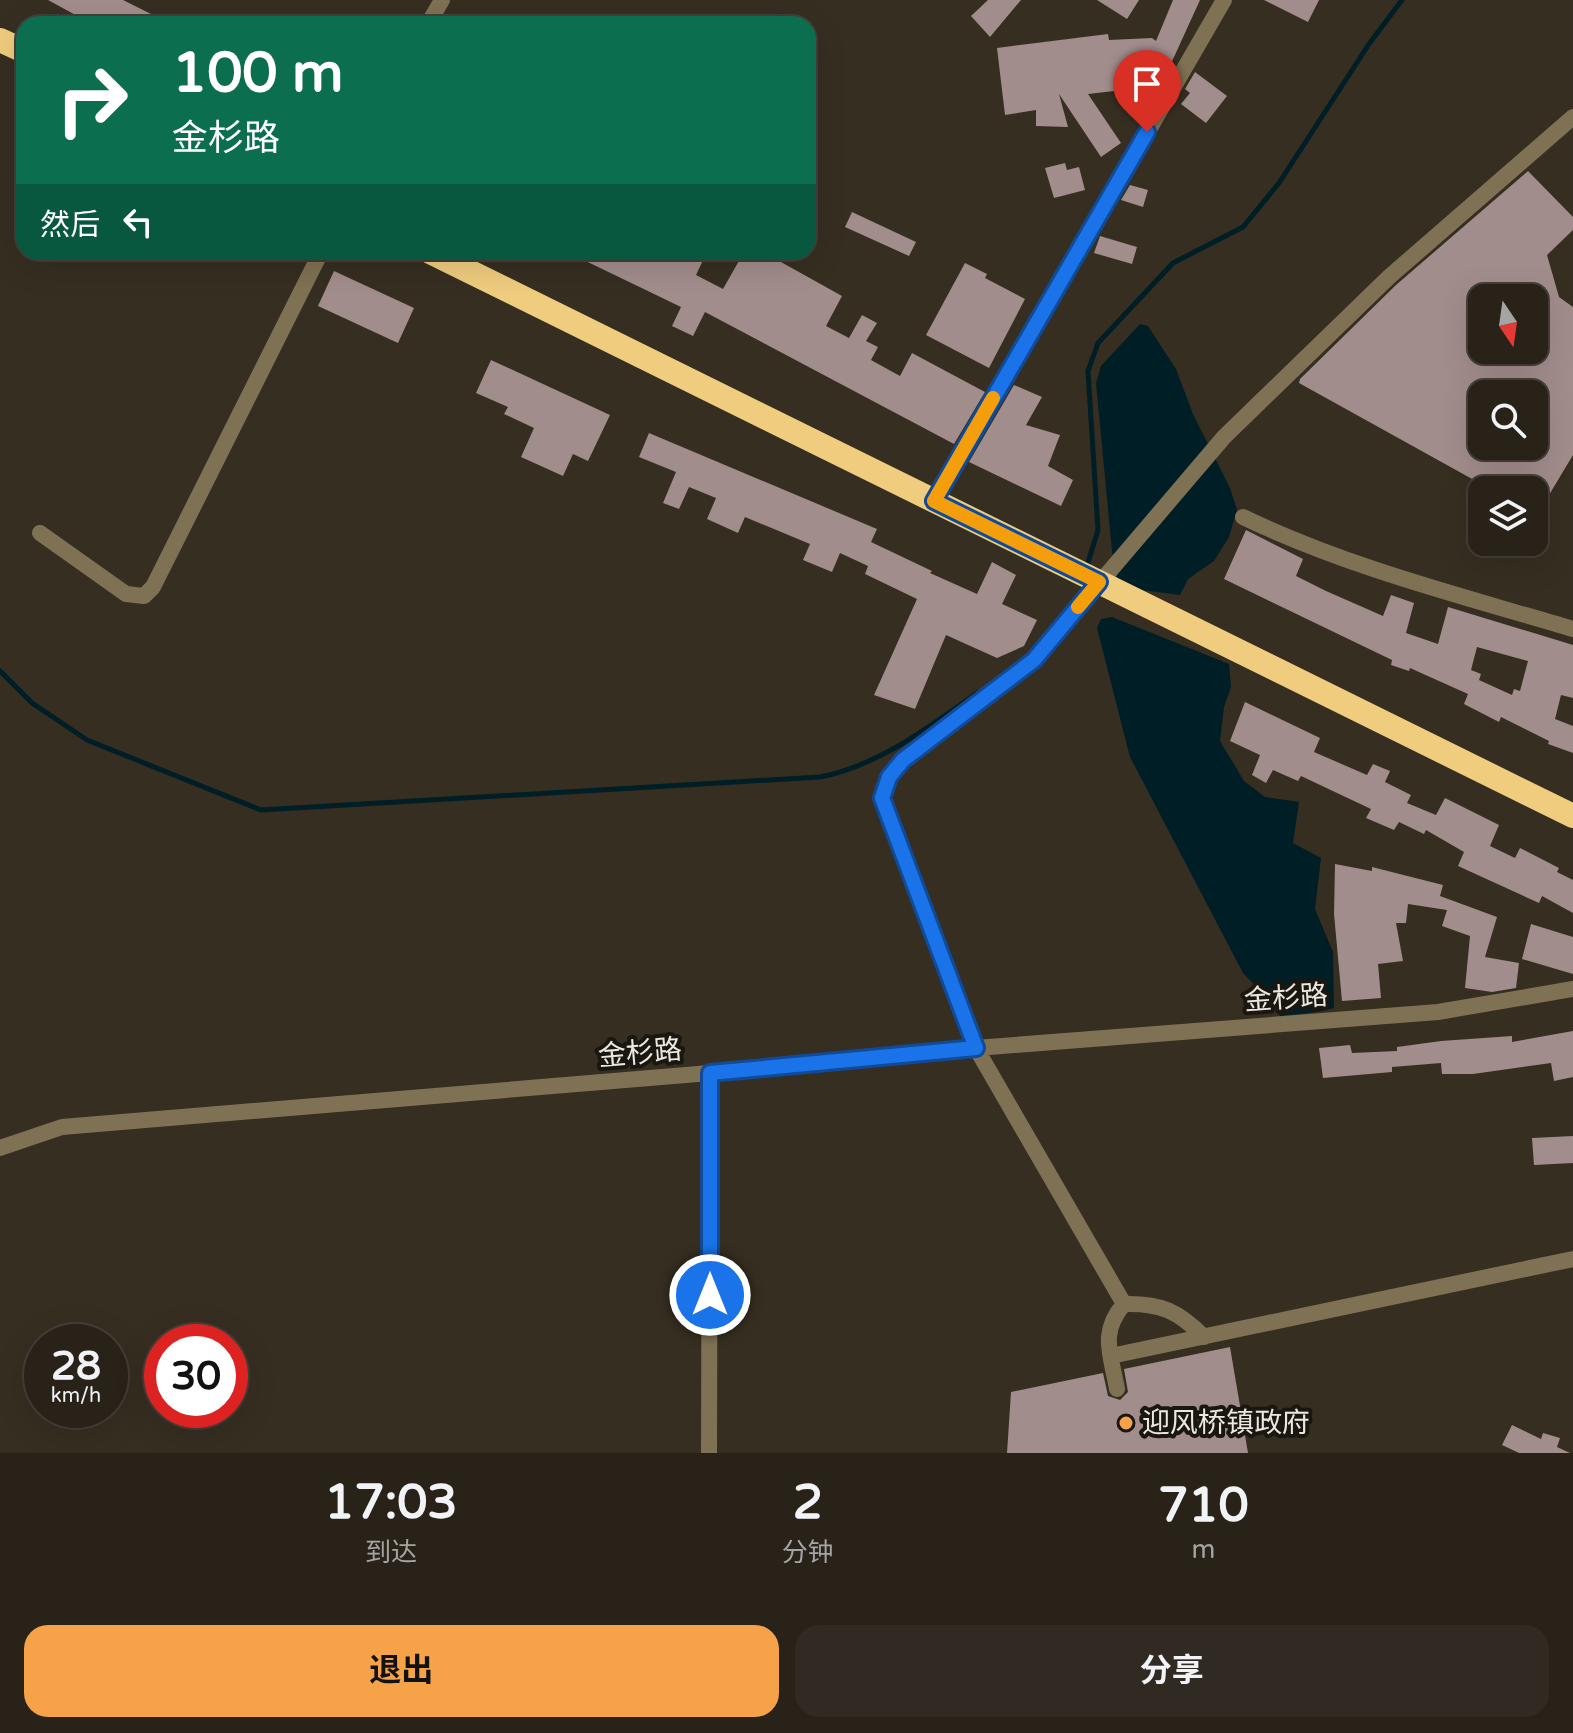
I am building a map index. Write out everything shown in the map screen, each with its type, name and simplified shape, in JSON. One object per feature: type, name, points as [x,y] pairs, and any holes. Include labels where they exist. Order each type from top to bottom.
[{"type":"highway","points":[[446,260],[1573,816]]},
{"type":"street","points":[[934,501],[1224,0]]},
{"type":"street","points":[[1124,1304],[976,1048],[882,798],[889,777],[903,760],[1034,660],[1089,577],[1224,437],[1389,277],[1573,117]]},
{"type":"street","points":[[40,533],[126,594],[144,596],[153,587],[317,260]]},
{"type":"street","points":[[1243,517],[1288,538],[1409,580],[1573,629]]},
{"type":"street","name":"金杉路","points":[[0,1148],[62,1127],[976,1048],[1438,1012],[1573,989]]},
{"type":"street","points":[[709,1453],[710,1073]]},
{"type":"street","points":[[1111,1356],[1573,1259]]},
{"type":"street","points":[[1117,1389],[1107,1334],[1112,1318],[1124,1304],[1148,1303],[1171,1309],[1204,1337]]},
{"type":"water","points":[[1140,324],[1148,326],[1176,369],[1237,510],[1229,537],[1214,561],[1188,579],[1180,595],[1134,589],[1117,578],[1112,551],[1096,383],[1101,366]]},
{"type":"water","points":[[1112,617],[1229,664],[1231,687],[1224,707],[1220,741],[1244,781],[1265,797],[1299,802],[1293,843],[1321,858],[1315,909],[1333,952],[1334,1008],[1280,1016],[1273,1004],[1243,973],[1130,757],[1097,628],[1101,619]]},
{"type":"building","points":[[48,0],[123,0],[155,16],[77,16]]},
{"type":"building","points":[[988,0],[1021,0],[990,37],[971,16]]},
{"type":"building","points":[[1097,0],[1139,0],[1127,19]]},
{"type":"building","points":[[1173,0],[1200,0],[1164,79],[1156,75],[1143,104],[1114,91],[1088,94],[1121,143],[1101,157],[1059,94],[1068,127],[1036,126],[1036,110],[1005,115],[997,48],[1108,34],[1109,40],[1152,38],[1156,41]]},
{"type":"building","points":[[1264,0],[1319,0],[1308,22]]},
{"type":"building","points":[[1195,72],[1227,96],[1206,123],[1181,104],[1190,93],[1185,89]]},
{"type":"building","points":[[1065,163],[1067,170],[1079,167],[1085,190],[1054,198],[1045,168]]},
{"type":"building","points":[[1528,171],[1573,217],[1573,230],[1547,255],[1559,297],[1573,307],[1573,455],[1548,497],[1548,476],[1468,477],[1299,383],[1396,285]]},
{"type":"building","points":[[1130,185],[1148,190],[1143,207],[1121,200]]},
{"type":"building","points":[[852,212],[916,242],[909,256],[845,227]]},
{"type":"building","points":[[1100,236],[1137,247],[1132,264],[1094,253]]},
{"type":"building","points":[[584,260],[703,260],[696,275],[723,289],[739,260],[777,260],[842,296],[826,326],[849,338],[862,315],[877,323],[866,341],[878,347],[871,360],[900,376],[912,353],[985,392],[954,444],[705,312],[693,336],[672,326],[681,307]]},
{"type":"building","points":[[965,263],[987,274],[985,278],[1025,299],[989,368],[926,335]]},
{"type":"building","points":[[334,271],[414,308],[398,343],[318,306]]},
{"type":"building","points":[[491,360],[610,415],[588,461],[573,454],[563,476],[521,457],[534,428],[504,414],[508,407],[476,393]]},
{"type":"building","points":[[1014,385],[1042,397],[1026,425],[1060,435],[1048,466],[1073,480],[1061,506],[969,462]]},
{"type":"building","points":[[649,433],[877,529],[871,542],[977,594],[992,562],[1016,575],[1002,604],[1037,620],[1024,646],[997,658],[946,635],[915,709],[874,695],[917,599],[865,574],[868,566],[840,553],[832,572],[803,560],[810,544],[745,517],[738,533],[707,519],[716,498],[689,487],[679,509],[663,503],[676,472],[639,457]]},
{"type":"building","points":[[1246,530],[1303,559],[1296,576],[1383,616],[1391,595],[1414,603],[1406,633],[1438,644],[1448,607],[1573,645],[1573,698],[1561,695],[1555,719],[1573,726],[1573,753],[1548,744],[1549,741],[1501,717],[1499,722],[1464,704],[1468,694],[1410,668],[1409,671],[1391,665],[1392,660],[1224,579]],"holes":[[[1477,647],[1528,661],[1520,691],[1514,689],[1512,695],[1479,680],[1481,674],[1471,670]]]},
{"type":"building","points":[[1245,702],[1320,738],[1314,752],[1367,775],[1373,764],[1390,771],[1385,782],[1411,795],[1407,803],[1436,815],[1445,798],[1499,825],[1490,846],[1515,858],[1520,848],[1559,868],[1557,872],[1573,880],[1573,913],[1542,896],[1539,903],[1458,866],[1464,852],[1426,830],[1424,834],[1399,822],[1394,830],[1366,818],[1371,809],[1301,776],[1298,781],[1273,770],[1266,783],[1252,775],[1260,755],[1230,741]]},
{"type":"building","points":[[1335,864],[1372,871],[1372,867],[1443,885],[1440,896],[1497,917],[1485,957],[1519,963],[1516,988],[1492,992],[1465,988],[1470,936],[1442,926],[1447,910],[1408,904],[1406,923],[1396,923],[1403,961],[1378,964],[1381,998],[1342,1001],[1334,914]]},
{"type":"building","points":[[1531,924],[1573,937],[1573,974],[1522,959]]},
{"type":"building","points":[[1573,1031],[1573,1077],[1554,1081],[1551,1063],[1473,1074],[1442,1074],[1441,1063],[1392,1067],[1392,1072],[1323,1078],[1319,1048],[1350,1045],[1352,1053],[1397,1051],[1397,1047],[1441,1041],[1512,1036],[1512,1042]]},
{"type":"building","points":[[1573,1136],[1573,1163],[1534,1165],[1532,1138]]},
{"type":"building","name":"迎风桥镇政府","points":[[1230,1347],[1248,1453],[1007,1453],[1011,1392],[1103,1373],[1108,1396],[1120,1400],[1128,1392],[1124,1369]]},
{"type":"building","points":[[1512,1425],[1541,1439],[1543,1433],[1560,1438],[1557,1447],[1570,1453],[1519,1453],[1502,1445]]},
{"type":"waterway","points":[[1086,569],[1098,530],[1088,371],[1098,343],[1173,263],[1243,227],[1279,183],[1369,44],[1402,0]]},
{"type":"waterway","points":[[0,671],[32,703],[87,740],[261,810],[820,777],[883,755],[977,693]]},
{"type":"slow traffic","points":[[993,398],[934,501],[1099,582],[1078,607]]},
{"type":"place","name":"迎风桥镇政府","points":[[1126,1423]]},
{"type":"route","points":[[710,1295],[710,1073],[976,1048],[882,798],[889,777],[903,760],[1034,660],[1099,582],[934,501],[1147,132]]}]
